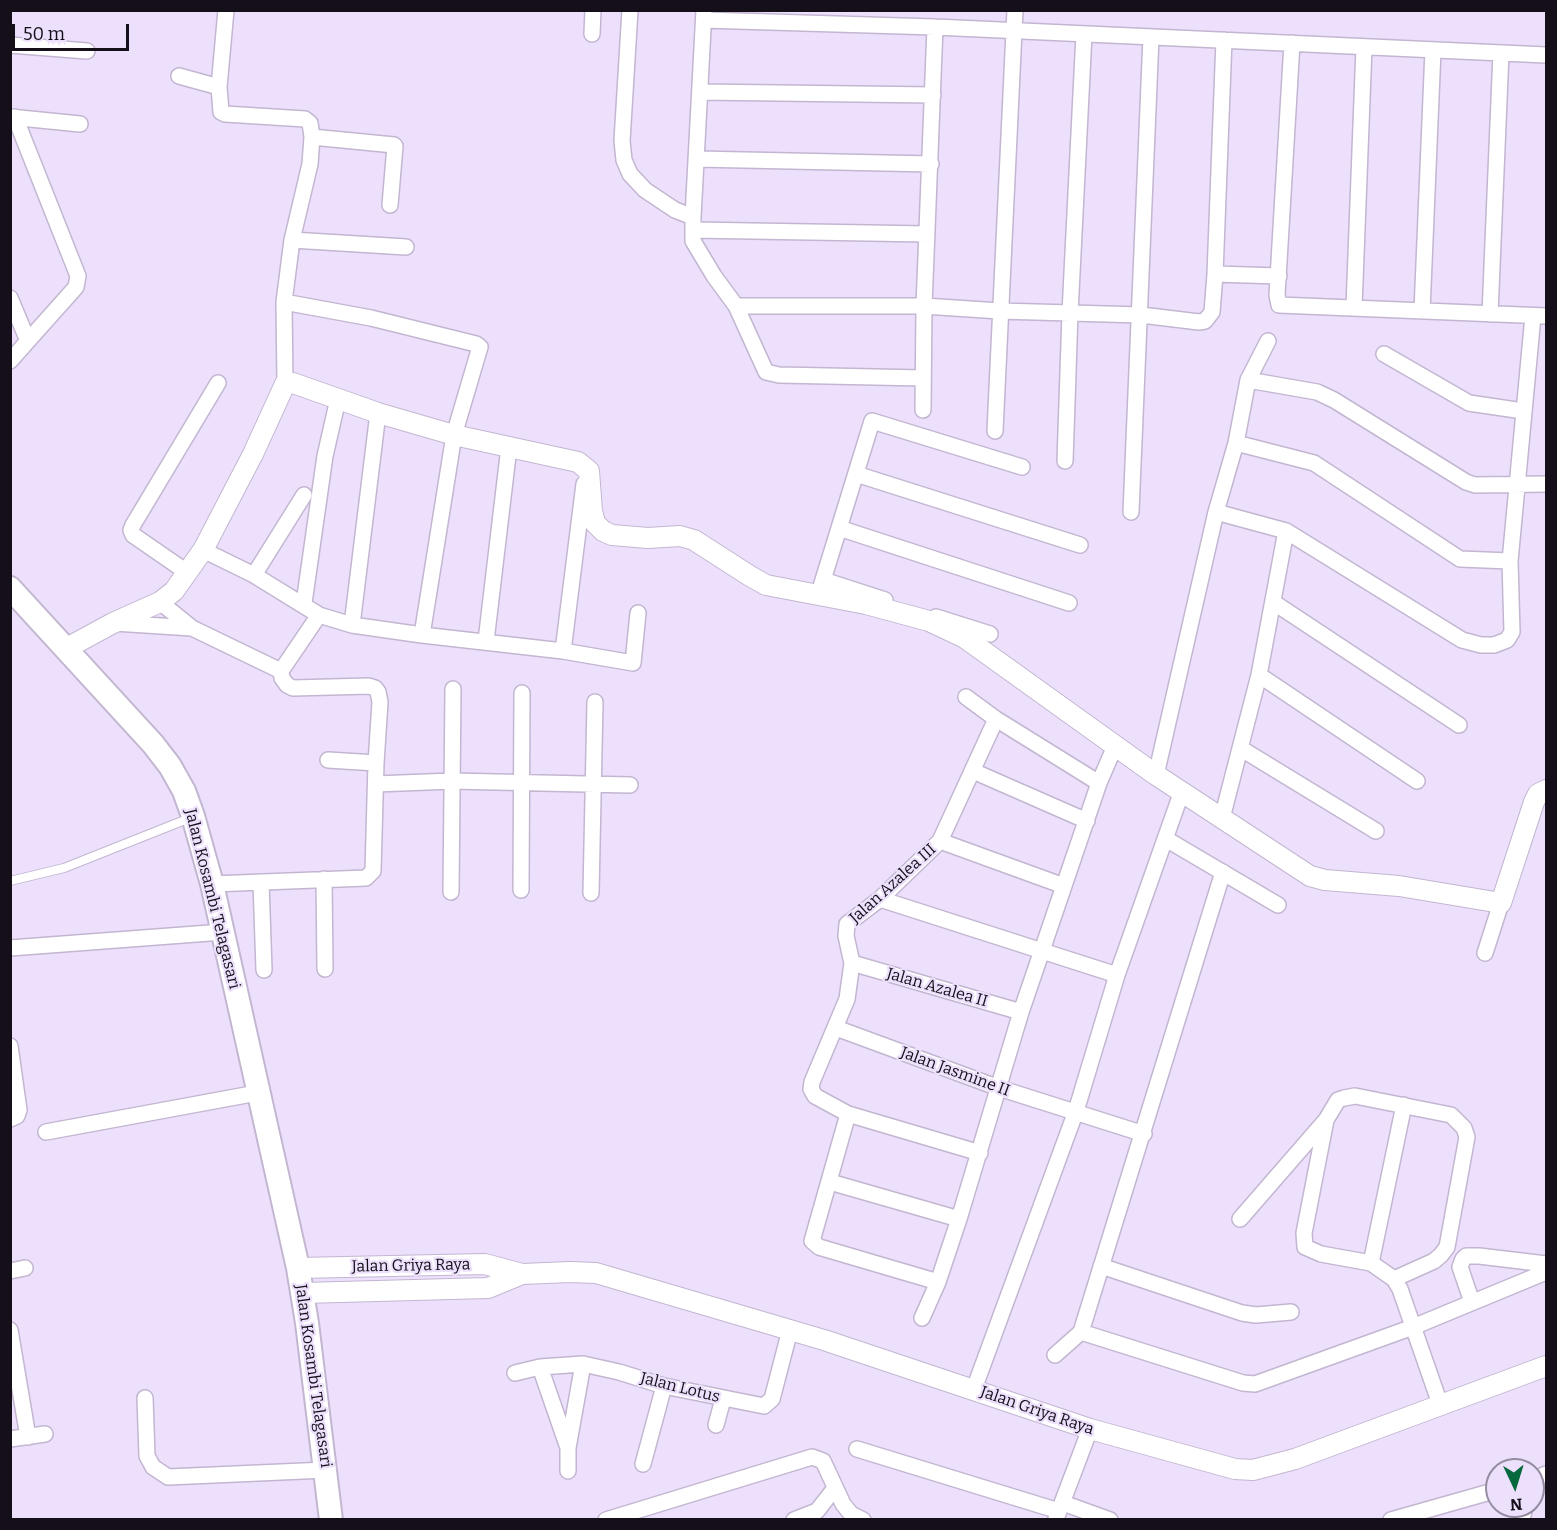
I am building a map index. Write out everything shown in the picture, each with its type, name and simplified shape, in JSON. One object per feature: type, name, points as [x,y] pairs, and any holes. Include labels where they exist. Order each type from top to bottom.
[{"type":"main road","name":"Jalan Kosambi Telagasari","points":[[10,588],[153,744],[170,766],[184,791],[194,816],[223,932],[303,1293],[331,1520]]},
{"type":"street","points":[[67,648],[113,623],[160,602],[174,591],[203,550],[253,454],[285,384],[284,302],[292,240],[310,164],[312,137],[310,123],[305,119],[221,112],[219,87],[226,10]]},
{"type":"street","points":[[592,34],[593,10]]},
{"type":"street","points":[[630,10],[622,141],[624,160],[630,174],[645,190],[693,224],[927,234]]},
{"type":"street","points":[[995,431],[1015,10]]},
{"type":"street","points":[[923,378],[779,375],[766,372],[736,306],[693,241],[704,15],[1546,55]]},
{"type":"street","points":[[923,410],[924,306],[935,27]]},
{"type":"street","points":[[1065,461],[1084,34]]},
{"type":"street","points":[[1131,512],[1151,37]]},
{"type":"street","points":[[736,306],[924,306],[1000,311],[1141,315],[1205,321],[1212,312],[1215,274],[1224,40]]},
{"type":"street","points":[[1216,512],[1286,531],[1462,640],[1481,645],[1503,643],[1512,632],[1510,561],[1523,411],[1540,316],[1279,305],[1292,43]]},
{"type":"street","points":[[10,45],[87,51]]},
{"type":"street","points":[[1354,307],[1364,47]]},
{"type":"street","points":[[1422,310],[1432,50]]},
{"type":"street","points":[[1490,314],[1502,53]]},
{"type":"street","points":[[179,76],[219,87]]},
{"type":"street","points":[[700,92],[933,95]]},
{"type":"street","points":[[10,361],[76,287],[78,276],[13,117],[80,124]]},
{"type":"street","points":[[312,137],[394,145],[390,205]]},
{"type":"street","points":[[697,159],[931,164]]},
{"type":"street","points":[[292,240],[406,247]]},
{"type":"street","points":[[1215,274],[1279,276]]},
{"type":"street","points":[[10,298],[28,341]]},
{"type":"street","points":[[284,302],[371,318],[478,346],[479,353],[454,435],[422,635]]},
{"type":"street","points":[[1156,775],[1216,512],[1236,443],[1248,380],[1268,341]]},
{"type":"street","points":[[1384,354],[1469,403],[1523,411]]},
{"type":"street","points":[[1248,380],[1317,392],[1334,400],[1466,482],[1475,485],[1546,484]]},
{"type":"street","points":[[188,573],[133,535],[131,530],[218,383]]},
{"type":"street","points":[[285,384],[293,383],[378,413],[454,435],[578,462],[586,467],[591,479],[592,511],[595,523],[603,531],[612,535],[687,538],[766,585],[821,588],[988,643],[1115,746],[1310,876],[1325,880],[1399,886],[1501,903]]},
{"type":"street","points":[[304,603],[325,456],[338,399]]},
{"type":"street","points":[[352,625],[378,413]]},
{"type":"street","points":[[821,588],[872,421],[1022,467]]},
{"type":"street","points":[[1236,443],[1314,463],[1460,559],[1510,561]]},
{"type":"street","points":[[486,641],[509,447]]},
{"type":"street","points":[[563,651],[586,467]]},
{"type":"street","points":[[856,474],[1080,545]]},
{"type":"street","points":[[254,575],[304,495]]},
{"type":"street","points":[[839,528],[1069,603]]},
{"type":"street","points":[[1222,819],[1259,675],[1286,531]]},
{"type":"street","points":[[203,550],[304,603],[319,615],[352,625],[563,651],[633,663],[638,613]]},
{"type":"street","points":[[821,588],[866,604],[929,621],[965,638],[988,643]]},
{"type":"street","points":[[160,602],[192,628],[281,671],[284,682],[293,688],[369,686],[375,688],[380,702],[376,763],[374,871],[366,878],[212,884]]},
{"type":"street","points":[[1273,602],[1459,724]]},
{"type":"street","points":[[281,671],[319,615]]},
{"type":"street","points":[[113,623],[192,628]]},
{"type":"street","points":[[1259,675],[1417,781]]},
{"type":"street","points":[[451,892],[453,688]]},
{"type":"street","points":[[521,890],[522,693]]},
{"type":"street","points":[[966,697],[996,719],[1099,783]]},
{"type":"street","points":[[591,893],[595,702]]},
{"type":"street","name":"Jalan Azalea III","points":[[849,1114],[815,1096],[811,1089],[848,999],[852,963],[846,936],[847,924],[880,899],[940,841],[996,719]]},
{"type":"street","points":[[922,1317],[938,1282],[980,1153],[1021,1012],[1099,783],[1115,746]]},
{"type":"street","points":[[1240,748],[1376,831]]},
{"type":"street","points":[[328,760],[376,763]]},
{"type":"street","points":[[973,771],[1087,821]]},
{"type":"street","points":[[376,784],[452,782],[630,785]]},
{"type":"street","points":[[1485,953],[1534,802],[1538,794],[1546,790]]},
{"type":"street","points":[[974,1389],[1076,1111],[1117,975],[1182,791]]},
{"type":"street","points":[[1166,839],[1278,905]]},
{"type":"street","points":[[940,841],[1064,886]]},
{"type":"street","points":[[1055,1355],[1082,1332],[1223,872]]},
{"type":"street","points":[[324,879],[325,969]]},
{"type":"street","points":[[261,882],[264,970]]},
{"type":"street","points":[[880,899],[1117,975]]},
{"type":"street","points":[[10,948],[223,932]]},
{"type":"street","name":"Jalan Azalea II","points":[[852,963],[1021,1012]]},
{"type":"street","name":"Jalan Jasmine II","points":[[836,1028],[999,1088],[1144,1134]]},
{"type":"street","points":[[10,1046],[19,1110],[17,1116],[10,1119]]},
{"type":"street","points":[[46,1132],[258,1093]]},
{"type":"street","points":[[1240,1219],[1326,1120],[1338,1100],[1355,1096],[1451,1115],[1464,1128],[1467,1145],[1447,1247],[1434,1261],[1394,1279]]},
{"type":"street","points":[[1371,1263],[1404,1105]]},
{"type":"street","points":[[938,1282],[814,1245],[812,1237],[849,1114],[980,1153]]},
{"type":"street","points":[[1326,1120],[1304,1233],[1305,1247],[1320,1254],[1371,1263],[1394,1279],[1400,1288],[1440,1404]]},
{"type":"street","points":[[830,1182],[959,1219]]},
{"type":"street","points":[[1472,1302],[1460,1267],[1466,1257],[1479,1256],[1546,1264]]},
{"type":"street","name":"Jalan Griya Raya","points":[[298,1268],[485,1264],[522,1274],[570,1272],[596,1274],[824,1340],[1090,1429],[1235,1469],[1253,1470],[1295,1459],[1546,1366]]},
{"type":"street","points":[[1101,1266],[1242,1313],[1256,1315],[1291,1312]]},
{"type":"street","points":[[329,1267],[331,1293]]},
{"type":"street","points":[[1082,1332],[1252,1384],[1413,1327],[1546,1272]]},
{"type":"street","name":"Jalan Griya Raya","points":[[303,1293],[488,1288],[522,1274]]},
{"type":"street","points":[[10,1330],[28,1437]]},
{"type":"street","name":"Jalan Lotus","points":[[515,1372],[540,1367],[583,1364],[619,1371],[663,1386],[767,1406],[795,1332]]},
{"type":"street","points":[[568,1470],[568,1448],[583,1364]]},
{"type":"street","points":[[540,1367],[568,1448]]},
{"type":"street","points":[[643,1464],[663,1386]]},
{"type":"street","points":[[145,1398],[147,1456],[153,1467],[168,1477],[326,1470]]},
{"type":"street","points":[[716,1425],[723,1398]]},
{"type":"street","points":[[1059,1511],[1090,1429]]},
{"type":"street","points":[[10,1439],[45,1434]]},
{"type":"street","points":[[857,1449],[1059,1511],[1110,1520]]},
{"type":"street","points":[[614,1518],[807,1457],[817,1457],[823,1461],[843,1504],[851,1514],[863,1520]]},
{"type":"street","points":[[794,1520],[816,1515],[835,1488]]},
{"type":"street","points":[[1391,1520],[1432,1513],[1485,1494]]},
{"type":"lane","points":[[10,881],[64,868],[194,816]]}]
